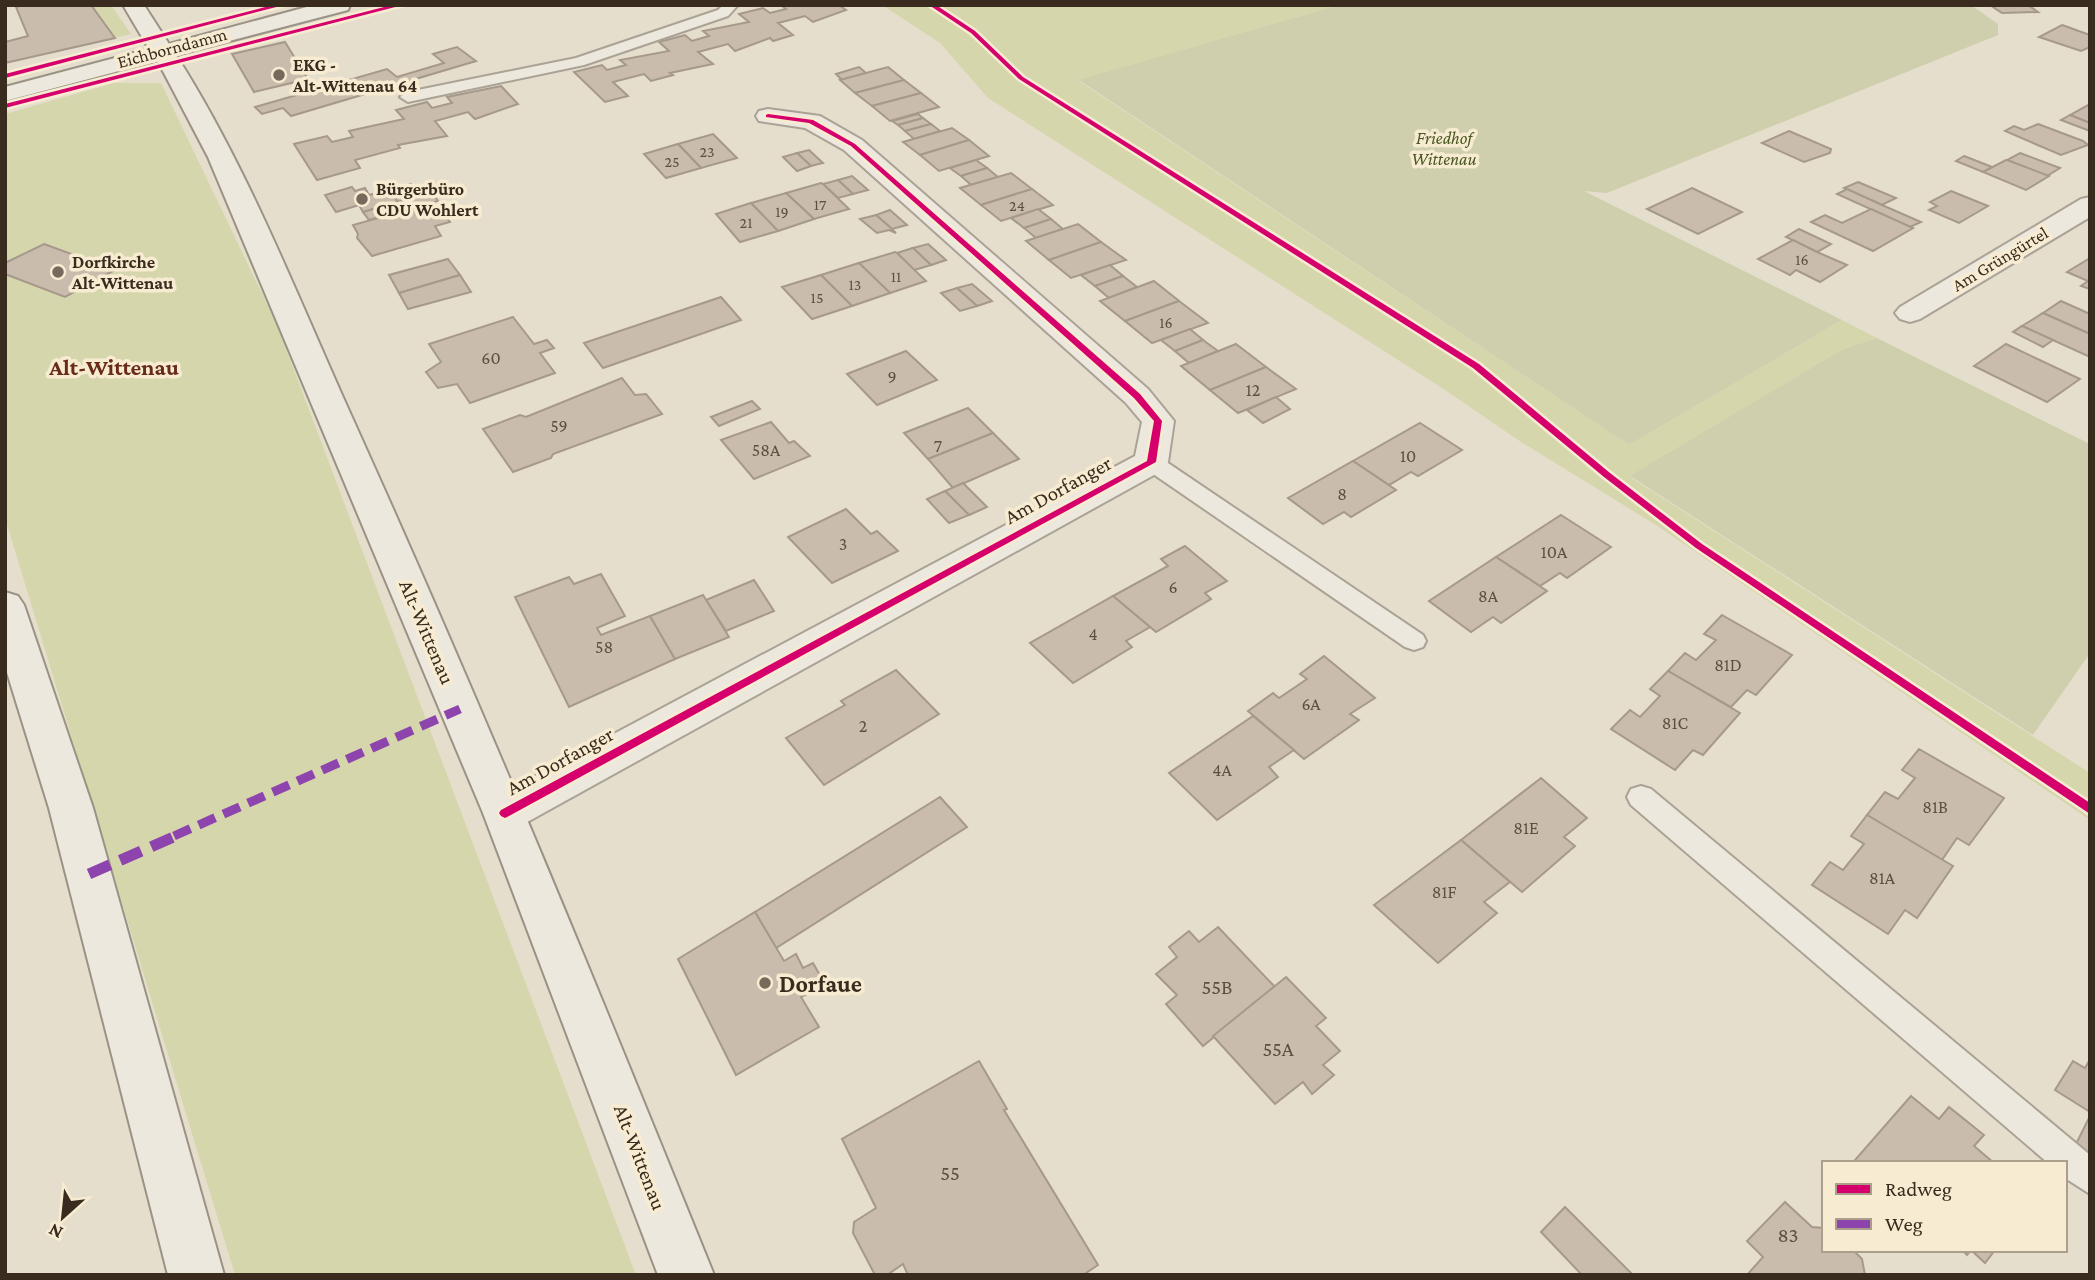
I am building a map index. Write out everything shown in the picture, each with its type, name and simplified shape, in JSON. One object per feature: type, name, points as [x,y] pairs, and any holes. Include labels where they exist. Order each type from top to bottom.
[{"type":"main road","name":"Alt-Wittenau","points":[[133,5],[163,51],[222,157],[505,813],[686,1275]]},
{"type":"main road","name":"Eichborndamm","points":[[5,93],[340,5]]},
{"type":"main road","points":[[768,116],[811,121],[853,145],[1137,396],[1158,421],[1151,462]]},
{"type":"main road","name":"Am Grüngürtel","points":[[1910,313],[2090,205]]},
{"type":"main road","name":"Am Dorfanger","points":[[505,813],[1151,462]]},
{"type":"main road","points":[[5,605],[71,808],[196,1275]]},
{"type":"lane","points":[[408,97],[579,62],[723,13],[731,5]]},
{"type":"lane","points":[[1151,462],[1414,641]]},
{"type":"lane","points":[[1641,797],[2090,1177]]},
{"type":"green space","points":[[91,5],[111,5],[131,34],[115,38]]},
{"type":"green space","points":[[882,5],[1339,5],[1079,81],[1629,445],[1842,320],[1877,338],[1843,349],[1630,477],[2090,773],[2090,820],[1656,525],[1521,442],[1442,388],[988,98],[940,43]]},
{"type":"green space","name":"Friedhof Wittenau","points":[[1339,5],[1971,5],[1998,24],[1998,35],[1607,193],[1584,191],[1842,320],[1629,445],[1079,80]]},
{"type":"green space","points":[[114,83],[161,83],[277,325],[636,1275],[235,1275],[5,518],[5,114]]},
{"type":"green space","points":[[1877,338],[2090,444],[2090,653],[2033,735],[1630,476],[1843,349]]},
{"type":"building","points":[[91,5],[115,38],[5,63],[5,42],[28,36],[16,7]]},
{"type":"building","points":[[781,5],[839,5],[846,10],[813,22],[805,16],[778,23],[793,35],[773,41],[770,38],[735,51],[728,44],[698,52],[713,64],[670,73],[673,75],[651,81],[644,74],[613,82],[628,96],[605,102],[574,72],[602,65],[607,70],[626,65],[620,60],[669,51],[659,42],[685,35],[692,41],[709,36],[703,31],[749,22],[739,14],[763,8],[770,13],[786,9]]},
{"type":"building","points":[[1990,5],[2028,5],[2038,12],[2002,13]]},
{"type":"building","points":[[2062,25],[2090,35],[2090,47],[2081,51],[2039,37]]},
{"type":"building","points":[[285,42],[308,79],[254,92],[232,54]]},
{"type":"building","points":[[457,47],[476,61],[291,116],[283,108],[262,114],[255,107],[387,69],[397,77],[444,63],[433,54]]},
{"type":"building","points":[[859,67],[866,73],[842,80],[836,74]]},
{"type":"building","points":[[888,67],[904,80],[855,93],[840,80]]},
{"type":"building","points":[[904,80],[921,93],[872,106],[855,93]]},
{"type":"building","points":[[501,86],[518,104],[475,119],[468,112],[435,121],[447,136],[398,145],[400,148],[355,160],[360,168],[317,180],[294,144],[327,136],[332,142],[353,137],[349,131],[404,119],[396,110],[427,102],[432,108],[452,103],[447,97]]},
{"type":"building","points":[[921,93],[939,107],[890,121],[872,106]]},
{"type":"building","points":[[2090,104],[2090,123],[2070,115]]},
{"type":"building","points":[[918,114],[923,118],[898,125],[892,121]]},
{"type":"building","points":[[2070,115],[2090,123],[2090,131],[2061,120]]},
{"type":"building","points":[[923,118],[931,124],[905,131],[898,125]]},
{"type":"building","points":[[931,124],[940,131],[914,139],[905,131]]},
{"type":"building","points":[[2038,124],[2088,145],[2061,155],[2005,131],[2014,126],[2024,130]]},
{"type":"building","points":[[952,128],[969,140],[920,155],[903,142]]},
{"type":"building","points":[[1789,131],[1831,149],[1830,153],[1804,162],[1762,143]]},
{"type":"building","points":[[713,134],[737,158],[701,168],[678,144]]},
{"type":"building","points":[[969,140],[989,156],[939,171],[920,155]]},
{"type":"building","points":[[678,144],[701,168],[666,178],[644,154]]},
{"type":"building","points":[[809,150],[823,163],[811,166],[797,153]]},
{"type":"building","points":[[797,153],[811,166],[797,171],[783,157]]},
{"type":"building","points":[[2020,153],[2060,168],[2047,176],[2007,160]]},
{"type":"building","points":[[1964,156],[1992,167],[1983,172],[1956,161]]},
{"type":"building","points":[[976,160],[987,168],[961,176],[950,168]]},
{"type":"building","points":[[2006,160],[2049,176],[2026,190],[1983,172]]},
{"type":"building","points":[[987,168],[998,177],[971,185],[961,176]]},
{"type":"building","points":[[1011,173],[1032,189],[981,205],[960,188]]},
{"type":"building","points":[[852,176],[868,190],[853,194],[838,180]]},
{"type":"building","points":[[838,180],[853,194],[838,198],[823,184]]},
{"type":"building","points":[[1858,182],[1896,198],[1882,205],[1844,188]]},
{"type":"building","points":[[821,183],[849,209],[814,219],[786,193]]},
{"type":"building","points":[[411,184],[419,196],[398,202],[389,190]]},
{"type":"building","name":"Bürgerbüro CDU Wohlert","points":[[352,187],[355,191],[365,188],[369,195],[389,190],[398,202],[363,212],[359,205],[336,212],[325,195]]},
{"type":"building","points":[[1692,188],[1742,212],[1698,234],[1647,209]]},
{"type":"building","points":[[1032,189],[1053,205],[1001,221],[981,205]]},
{"type":"building","points":[[1847,189],[1921,222],[1910,227],[1837,194]]},
{"type":"building","points":[[1951,191],[1988,206],[1959,223],[1929,210],[1937,206],[1930,202]]},
{"type":"building","points":[[432,192],[438,201],[369,220],[363,212]]},
{"type":"building","points":[[786,193],[814,219],[778,231],[751,203]]},
{"type":"building","points":[[751,203],[778,231],[740,242],[716,214]]},
{"type":"building","points":[[421,206],[428,217],[442,212],[450,222],[435,226],[441,236],[372,256],[357,238],[358,234],[353,225]]},
{"type":"building","points":[[1038,209],[1051,219],[1024,228],[1011,218]]},
{"type":"building","points":[[1871,209],[1913,228],[1873,251],[1811,222],[1825,215],[1842,223]]},
{"type":"building","points":[[890,210],[907,225],[892,229],[876,215]]},
{"type":"building","points":[[876,215],[896,233],[889,230],[877,233],[860,219]]},
{"type":"building","points":[[1051,219],[1063,229],[1036,238],[1024,228]]},
{"type":"building","points":[[1078,224],[1101,242],[1049,260],[1026,241]]},
{"type":"building","points":[[1799,229],[1831,244],[1817,252],[1786,237]]},
{"type":"building","points":[[1793,240],[1847,265],[1820,282],[1796,270],[1790,275],[1758,259]]},
{"type":"building","points":[[1101,242],[1126,260],[1071,278],[1049,260]]},
{"type":"building","name":"Dorfkirche Alt-Wittenau","points":[[44,244],[115,270],[65,297],[5,274],[5,263]]},
{"type":"building","points":[[928,244],[946,260],[931,265],[913,248]]},
{"type":"building","points":[[913,248],[931,265],[914,270],[897,253]]},
{"type":"building","points":[[895,252],[926,281],[890,293],[859,263]]},
{"type":"building","points":[[2090,258],[2090,289],[2081,286],[2088,281],[2067,272]]},
{"type":"building","points":[[448,259],[460,275],[399,293],[389,275]]},
{"type":"building","points":[[859,263],[890,293],[852,306],[821,275]]},
{"type":"building","points":[[1110,265],[1123,276],[1095,286],[1081,275]]},
{"type":"building","points":[[460,275],[471,292],[408,309],[399,293]]},
{"type":"building","points":[[821,275],[852,306],[812,319],[782,287]]},
{"type":"building","points":[[1123,276],[1137,287],[1109,298],[1095,286]]},
{"type":"building","points":[[1154,281],[1179,301],[1125,321],[1100,301]]},
{"type":"building","points":[[972,284],[992,301],[977,306],[957,288]]},
{"type":"building","points":[[957,288],[977,306],[960,311],[941,293]]},
{"type":"building","points":[[721,297],[741,320],[603,368],[584,343]]},
{"type":"building","points":[[1179,301],[1208,323],[1152,343],[1125,321]]},
{"type":"building","points":[[2061,301],[2090,314],[2090,334],[2043,313]]},
{"type":"building","points":[[2043,313],[2090,334],[2090,357],[2022,326]]},
{"type":"building","points":[[513,317],[534,344],[547,340],[554,348],[540,353],[555,373],[470,403],[457,384],[438,388],[426,372],[441,362],[429,344]]},
{"type":"building","points":[[2022,326],[2053,340],[2043,347],[2013,332]]},
{"type":"building","points":[[1190,329],[1203,340],[1175,351],[1161,340]]},
{"type":"building","points":[[1203,340],[1218,351],[1189,363],[1175,351]]},
{"type":"building","points":[[1236,344],[1266,367],[1210,390],[1181,366]]},
{"type":"building","points":[[2006,344],[2080,379],[2047,402],[1974,366]]},
{"type":"building","points":[[906,351],[937,380],[877,405],[847,374]]},
{"type":"building","points":[[1266,367],[1296,389],[1238,413],[1210,390]]},
{"type":"building","points":[[622,378],[635,395],[646,394],[662,414],[553,454],[551,458],[513,472],[483,429],[520,415],[526,417]]},
{"type":"building","points":[[1276,397],[1290,409],[1263,423],[1247,410]]},
{"type":"building","points":[[752,401],[760,409],[719,426],[711,417]]},
{"type":"building","points":[[968,408],[993,433],[928,459],[904,433]]},
{"type":"building","points":[[771,422],[789,443],[794,441],[810,456],[754,479],[721,440]]},
{"type":"building","points":[[1420,423],[1462,450],[1418,476],[1411,472],[1389,485],[1353,461]]},
{"type":"building","points":[[993,433],[1019,459],[953,488],[928,459]]},
{"type":"building","points":[[1353,461],[1396,490],[1351,517],[1344,512],[1323,524],[1288,498]]},
{"type":"building","points":[[963,483],[987,507],[969,515],[945,491]]},
{"type":"building","points":[[945,491],[969,515],[949,523],[927,499]]},
{"type":"building","points":[[846,509],[871,534],[877,531],[898,551],[832,583],[788,537]]},
{"type":"building","points":[[1561,515],[1611,547],[1567,578],[1560,573],[1540,586],[1496,557]]},
{"type":"building","points":[[1185,546],[1227,581],[1205,593],[1211,599],[1156,632],[1113,596],[1168,566],[1161,559]]},
{"type":"building","points":[[1496,557],[1547,591],[1501,623],[1493,617],[1471,632],[1429,601]]},
{"type":"building","points":[[601,574],[625,616],[597,628],[601,635],[650,616],[675,659],[569,707],[515,597],[569,577],[574,584]]},
{"type":"building","points":[[754,580],[774,611],[726,631],[706,600]]},
{"type":"building","points":[[703,595],[729,637],[675,659],[650,616]]},
{"type":"building","points":[[1113,596],[1150,627],[1126,641],[1132,647],[1073,683],[1030,643]]},
{"type":"building","points":[[1722,615],[1792,655],[1756,695],[1747,690],[1731,707],[1668,671],[1685,653],[1696,660],[1716,640],[1704,634]]},
{"type":"building","points":[[1324,656],[1375,698],[1350,714],[1359,720],[1304,759],[1248,711],[1273,693],[1279,698],[1307,679],[1300,674]]},
{"type":"building","points":[[896,670],[939,714],[824,785],[786,738],[845,705],[841,701]]},
{"type":"building","points":[[1668,671],[1740,713],[1703,755],[1693,750],[1675,770],[1611,729],[1630,710],[1640,717],[1660,696],[1650,689]]},
{"type":"building","points":[[1253,716],[1294,750],[1269,767],[1278,777],[1217,820],[1169,773]]},
{"type":"building","points":[[1919,749],[2004,798],[1969,845],[1957,838],[1942,860],[1867,815],[1885,792],[1898,799],[1915,778],[1902,770]]},
{"type":"building","points":[[1541,778],[1587,818],[1564,837],[1575,846],[1522,892],[1461,840]]},
{"type":"building","points":[[940,797],[967,827],[776,948],[755,912]]},
{"type":"building","points":[[1867,815],[1953,866],[1917,918],[1905,910],[1888,934],[1812,885],[1830,862],[1843,870],[1864,844],[1851,836]]},
{"type":"building","points":[[1461,840],[1510,882],[1484,902],[1497,913],[1438,963],[1374,905]]},
{"type":"building","points":[[755,912],[784,961],[796,954],[803,968],[813,963],[825,984],[801,997],[819,1027],[736,1075],[678,959]]},
{"type":"building","points":[[1218,927],[1275,987],[1203,1046],[1166,1004],[1177,995],[1156,974],[1177,957],[1169,947],[1189,931],[1199,942]]},
{"type":"building","points":[[1286,977],[1326,1018],[1316,1026],[1340,1051],[1323,1065],[1334,1075],[1312,1094],[1303,1082],[1275,1104],[1213,1036]]},
{"type":"building","points":[[2090,1059],[2090,1112],[2055,1090],[2073,1061],[2085,1068]]},
{"type":"building","points":[[979,1061],[1007,1109],[1004,1110],[1098,1265],[1083,1275],[908,1275],[903,1264],[887,1275],[875,1275],[853,1233],[854,1222],[876,1208],[842,1139]]},
{"type":"building","points":[[1911,1096],[1939,1119],[1949,1107],[1984,1135],[1974,1146],[1992,1161],[1856,1161]]},
{"type":"building","points":[[2090,1116],[2090,1161],[2074,1148]]},
{"type":"building","points":[[1785,1202],[1812,1227],[1822,1228],[1822,1252],[1855,1252],[1862,1259],[1865,1275],[1747,1275],[1763,1257],[1747,1241]]},
{"type":"building","points":[[1565,1207],[1633,1275],[1582,1275],[1541,1232]]},
{"type":"building","points":[[1973,1252],[1993,1252],[1985,1263]]},
{"type":"marked path","points":[[89,874],[460,709]]},
{"type":"cycle path","points":[[5,76],[281,5]]},
{"type":"cycle path","points":[[5,106],[400,5]]},
{"type":"cycle path","points":[[932,5],[973,32],[1021,78],[1476,366],[1607,475],[1699,546],[2090,809]]},
{"type":"cycle path","points":[[505,813],[1151,462],[1158,421],[1137,396],[853,145],[811,121],[768,116]]},
{"type":"place","name":"EKG - Alt-Wittenau 64","points":[[279,75]]},
{"type":"place","name":"Bürgerbüro CDU Wohlert","points":[[362,199]]},
{"type":"place","name":"Dorfkirche Alt-Wittenau","points":[[58,272]]},
{"type":"place","name":"Dorfaue","points":[[765,983]]},
{"type":"district","name":"Alt-Wittenau","points":[[114,367]]}]
